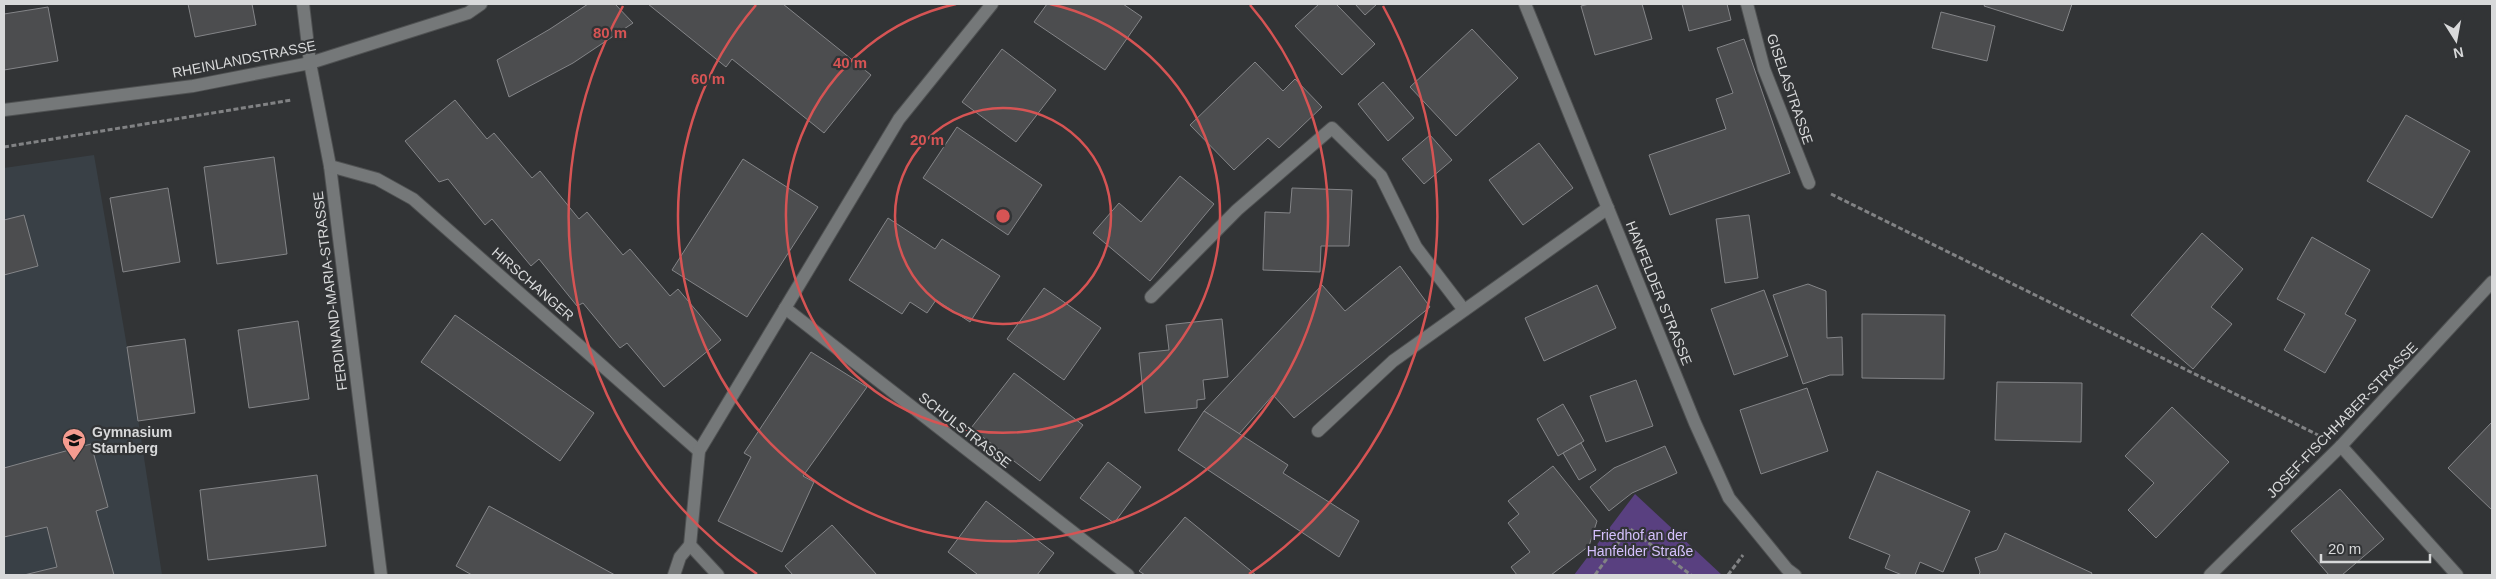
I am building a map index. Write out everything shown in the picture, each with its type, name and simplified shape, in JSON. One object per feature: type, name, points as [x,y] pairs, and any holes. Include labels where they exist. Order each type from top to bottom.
[{"type":"street","name":"FERDINAND-MARIA-STRASSE","points":[[303,4],[310,63],[330,166],[381,575]]},
{"type":"street","name":"RHEINLANDSTRASSE","points":[[4,110],[193,86],[310,63],[468,13],[481,4]]},
{"type":"street","points":[[674,575],[680,557],[690,545],[699,451],[899,119],[992,4]]},
{"type":"street","name":"HANFELDER STRASSE","points":[[1526,4],[1695,422],[1729,498],[1787,569],[1795,575]]},
{"type":"street","name":"GISELASTRASSE","points":[[1747,4],[1764,69],[1809,183]]},
{"type":"street","points":[[1151,297],[1237,210],[1332,128],[1381,176],[1416,247],[1464,310]]},
{"type":"street","name":"HIRSCHANGER","points":[[330,166],[377,179],[413,198],[699,451]]},
{"type":"street","points":[[1318,431],[1393,361],[1608,208]]},
{"type":"street","name":"JOSEF-FISCHHABER-STRASSE","points":[[2210,575],[2341,446],[2492,282]]},
{"type":"street","name":"SCHULSTRASSE","points":[[785,308],[1128,575]]},
{"type":"street","points":[[2341,446],[2457,575]]},
{"type":"street","points":[[690,545],[718,575]]},
{"type":"path","points":[[4,147],[316,96]]},
{"type":"path","points":[[1809,183],[2341,446]]},
{"type":"path","points":[[1595,575],[1629,528],[1691,575]]},
{"type":"shaded area","name":"Gymnasium Starnberg","points":[[94,155],[127,347],[162,575],[4,575],[4,168]]},
{"type":"green space","name":"Friedhof an der Hanfelder Straße","points":[[1635,494],[1722,575],[1574,575]]},
{"type":"building","points":[[188,4],[252,4],[256,25],[195,37]]},
{"type":"building","points":[[588,4],[615,4],[633,23],[573,63],[509,97],[497,60]]},
{"type":"building","points":[[648,4],[783,4],[871,75],[824,133],[732,59],[726,67]]},
{"type":"building","points":[[1047,4],[1123,4],[1142,17],[1105,70],[1034,22]]},
{"type":"building","points":[[1319,4],[1336,4],[1375,44],[1342,75],[1295,26]]},
{"type":"building","points":[[1355,4],[1377,4],[1365,15]]},
{"type":"building","points":[[1589,4],[1642,4],[1652,39],[1595,55],[1581,6]]},
{"type":"building","points":[[1682,4],[1727,4],[1731,20],[1689,31]]},
{"type":"building","points":[[1985,4],[2072,4],[2063,31],[1984,6]]},
{"type":"building","points":[[48,7],[58,61],[4,70],[4,14]]},
{"type":"building","points":[[1941,12],[1995,26],[1987,61],[1932,48]]},
{"type":"building","points":[[1472,29],[1518,78],[1456,136],[1410,87]]},
{"type":"building","points":[[1744,39],[1790,173],[1670,215],[1649,155],[1726,129],[1716,99],[1733,93],[1717,48]]},
{"type":"building","points":[[1002,49],[1056,90],[1016,142],[962,102]]},
{"type":"building","points":[[1255,62],[1283,91],[1295,79],[1322,107],[1279,148],[1268,138],[1234,170],[1190,125]]},
{"type":"building","points":[[1383,82],[1414,118],[1388,141],[1358,104]]},
{"type":"building","points":[[455,100],[487,139],[494,133],[532,178],[540,171],[579,219],[587,212],[623,255],[630,249],[670,296],[678,289],[721,340],[664,387],[627,343],[620,348],[583,303],[577,306],[539,259],[531,266],[492,219],[485,225],[448,179],[439,182],[405,141]]},
{"type":"building","points":[[2406,115],[2470,151],[2432,218],[2367,181]]},
{"type":"building","points":[[957,127],[1042,185],[1008,235],[923,178]]},
{"type":"building","points":[[1430,135],[1452,160],[1424,184],[1402,159]]},
{"type":"building","points":[[1539,143],[1573,188],[1523,225],[1489,180]]},
{"type":"building","points":[[274,157],[287,254],[217,264],[204,167]]},
{"type":"building","points":[[743,159],[818,207],[747,317],[672,270]]},
{"type":"building","points":[[1180,176],[1214,204],[1150,281],[1093,233],[1119,203],[1141,222]]},
{"type":"building","points":[[168,188],[180,262],[123,272],[110,198]]},
{"type":"building","points":[[1292,188],[1352,190],[1349,246],[1321,246],[1320,272],[1263,270],[1265,212],[1290,213]]},
{"type":"building","points":[[24,215],[38,266],[4,275],[4,220]]},
{"type":"building","points":[[1749,215],[1758,278],[1725,283],[1716,219]]},
{"type":"building","points":[[888,218],[935,249],[942,239],[1000,276],[970,322],[936,300],[927,313],[910,302],[902,314],[849,280]]},
{"type":"building","points":[[2202,233],[2243,269],[2211,307],[2232,324],[2193,369],[2131,315]]},
{"type":"building","points":[[2312,237],[2370,270],[2345,314],[2356,320],[2325,373],[2284,350],[2305,314],[2277,299]]},
{"type":"building","points":[[1400,266],[1430,307],[1294,418],[1273,395],[1239,434],[1204,411],[1322,285],[1345,311]]},
{"type":"building","points":[[1808,284],[1826,291],[1827,338],[1842,337],[1843,375],[1830,375],[1803,384],[1773,295]]},
{"type":"building","points":[[1597,285],[1616,328],[1544,361],[1525,318]]},
{"type":"building","points":[[1044,288],[1101,328],[1064,380],[1007,339]]},
{"type":"building","points":[[1764,290],[1788,356],[1734,375],[1711,309]]},
{"type":"building","points":[[1862,314],[1945,315],[1944,379],[1862,378]]},
{"type":"building","points":[[455,315],[594,413],[560,461],[421,362]]},
{"type":"building","points":[[1222,319],[1228,377],[1203,380],[1205,399],[1197,400],[1197,408],[1145,413],[1139,353],[1169,350],[1166,325]]},
{"type":"building","points":[[298,321],[309,399],[249,408],[238,330]]},
{"type":"building","points":[[185,339],[195,413],[138,421],[127,347]]},
{"type":"building","points":[[811,352],[867,387],[803,476],[814,482],[782,552],[718,521],[751,457],[744,453]]},
{"type":"building","points":[[1014,373],[1083,425],[1040,481],[971,428]]},
{"type":"building","points":[[1636,380],[1653,426],[1606,442],[1590,396]]},
{"type":"building","points":[[1997,382],[2082,383],[2081,442],[1995,440]]},
{"type":"building","points":[[1807,388],[1828,451],[1761,474],[1740,410]]},
{"type":"building","points":[[1563,404],[1584,441],[1558,456],[1537,419]]},
{"type":"building","points":[[2172,407],[2229,462],[2156,538],[2128,510],[2154,483],[2125,456]]},
{"type":"building","points":[[1204,411],[1288,465],[1283,473],[1359,521],[1339,557],[1178,450]]},
{"type":"building","points":[[2492,422],[2492,510],[2448,468]]},
{"type":"building","points":[[1581,443],[1596,470],[1579,480],[1563,453]]},
{"type":"building","points":[[91,444],[108,507],[96,511],[114,575],[24,575],[57,567],[47,527],[4,537],[4,468]]},
{"type":"building","points":[[1665,446],[1677,473],[1632,493],[1609,511],[1590,487],[1614,468]]},
{"type":"building","points":[[1108,462],[1141,487],[1114,523],[1080,498]]},
{"type":"building","points":[[1553,466],[1597,521],[1589,546],[1551,575],[1517,575],[1511,567],[1530,552],[1508,523],[1519,514],[1508,501]]},
{"type":"building","points":[[1877,471],[1970,511],[1943,572],[1920,562],[1915,575],[1902,575],[1885,568],[1890,555],[1849,538]]},
{"type":"building","points":[[317,475],[326,546],[208,560],[200,490]]},
{"type":"building","points":[[2340,489],[2384,539],[2342,575],[2329,575],[2291,531]]},
{"type":"building","points":[[986,501],[1054,553],[1037,575],[976,575],[948,552]]},
{"type":"building","points":[[489,506],[615,575],[472,575],[456,566]]},
{"type":"building","points":[[1185,517],[1256,575],[1145,575],[1139,571]]},
{"type":"building","points":[[832,525],[877,575],[793,575],[785,566]]},
{"type":"building","points":[[2005,533],[2092,573],[2091,575],[1979,575],[1980,572],[1975,558],[1997,550]]},
{"type":"place","name":"Gymnasium Starnberg","points":[[74,461]]}]
